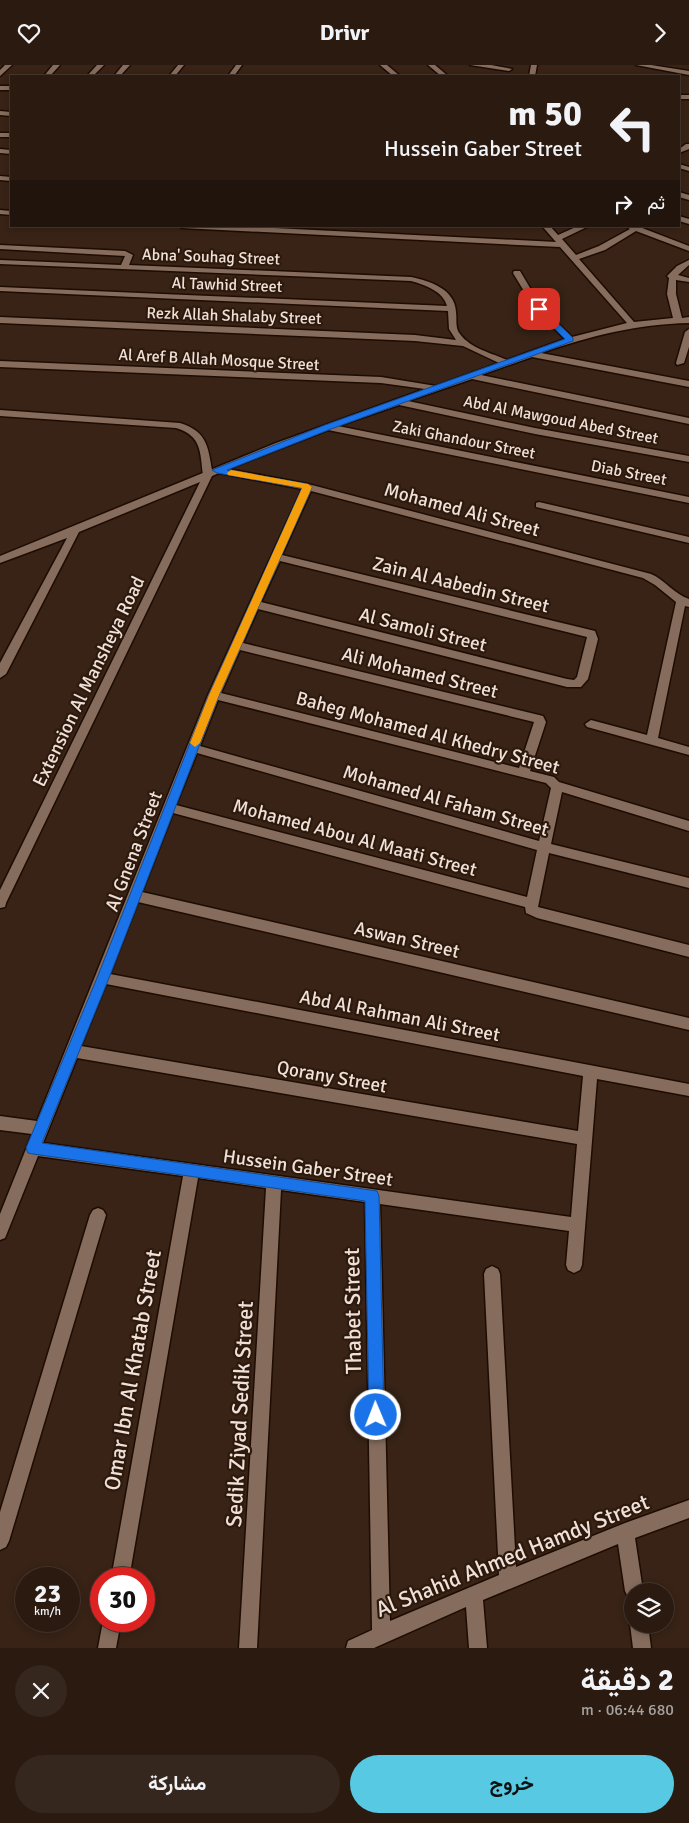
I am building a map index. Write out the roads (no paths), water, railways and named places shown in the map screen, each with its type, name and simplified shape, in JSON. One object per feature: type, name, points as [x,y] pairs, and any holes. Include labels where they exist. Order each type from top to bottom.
[{"type":"street","points":[[0,74],[9,65]]},
{"type":"street","points":[[48,75],[57,65]]},
{"type":"street","points":[[91,75],[100,65]]},
{"type":"street","points":[[118,75],[127,65]]},
{"type":"street","points":[[173,75],[181,65]]},
{"type":"street","points":[[383,65],[396,75]]},
{"type":"street","points":[[431,65],[444,75]]},
{"type":"street","points":[[473,65],[509,69]]},
{"type":"street","points":[[638,65],[679,74],[689,73]]},
{"type":"street","points":[[681,151],[689,146]]},
{"type":"street","points":[[200,227],[563,245]]},
{"type":"street","points":[[340,235],[342,227]]},
{"type":"street","points":[[547,227],[631,323]]},
{"type":"street","points":[[557,238],[584,227]]},
{"type":"street","points":[[574,258],[602,248],[632,227],[689,249]]},
{"type":"street","points":[[0,247],[125,253],[129,255],[124,267]]},
{"type":"street","name":"Abna' Souhag Street","points":[[0,262],[410,279],[422,281],[438,290],[447,298],[452,309]]},
{"type":"street","points":[[678,320],[670,283],[671,276],[676,270],[689,262]]},
{"type":"street","points":[[516,273],[539,309],[570,340]]},
{"type":"street","points":[[671,276],[689,280]]},
{"type":"street","name":"Al Tawhid Street","points":[[0,289],[452,309]]},
{"type":"street","points":[[452,309],[451,316],[456,335],[466,344],[507,363]]},
{"type":"street","name":"Rezk Allah Shalaby Street","points":[[0,320],[415,338],[466,344]]},
{"type":"street","points":[[0,560],[328,427],[570,340],[631,323],[689,320]]},
{"type":"street","points":[[680,363],[689,332]]},
{"type":"street","points":[[531,354],[689,384]]},
{"type":"street","name":"Al Aref B Allah Mosque Street","points":[[0,364],[381,380],[436,389]]},
{"type":"street","points":[[472,376],[689,421]]},
{"type":"street","name":"Abd Al Mawgoud Abed Street","points":[[399,402],[535,431],[689,459]]},
{"type":"street","points":[[0,413],[186,427],[194,430],[201,439],[212,473]]},
{"type":"street","name":"Zaki Ghandour Street","points":[[328,427],[564,475]]},
{"type":"street","name":"Mohamed Ali Street","points":[[212,473],[308,487],[647,576],[661,583],[670,594],[685,602]]},
{"type":"street","name":"Extension Al Mansheya Road","points":[[0,903],[212,473]]},
{"type":"street","name":"Diab Street","points":[[564,475],[689,500]]},
{"type":"street","name":"Al Gnena Street","points":[[0,1233],[214,695],[308,487]]},
{"type":"street","points":[[540,505],[689,540]]},
{"type":"street","points":[[0,674],[75,531]]},
{"type":"street","name":"Zain Al Aabedin Street","points":[[276,557],[591,634],[593,639],[582,679]]},
{"type":"street","points":[[652,740],[685,602]]},
{"type":"street","name":"Al Samoli Street","points":[[254,604],[567,683],[576,684],[582,679]]},
{"type":"street","name":"Ali Mohamed Street","points":[[236,645],[539,719],[540,724],[523,774]]},
{"type":"street","name":"Baheg Mohamed Al Khedry Street","points":[[214,695],[550,780],[557,786],[689,826]]},
{"type":"street","points":[[592,724],[689,751]]},
{"type":"street","name":"Mohamed Al Faham Street","points":[[193,748],[543,847],[689,883]]},
{"type":"street","points":[[557,786],[531,909],[537,913],[689,951]]},
{"type":"street","name":"Mohamed Abou Al Maati Street","points":[[170,808],[531,903]]},
{"type":"street","name":"Aswan Street","points":[[135,896],[689,1023]]},
{"type":"street","name":"Abd Al Rahman Ali Street","points":[[103,978],[689,1090]]},
{"type":"street","name":"Qorany Street","points":[[72,1051],[585,1139]]},
{"type":"street","points":[[574,1265],[591,1071]]},
{"type":"street","points":[[0,1123],[41,1128]]},
{"type":"street","name":"Hussein Gaber Street","points":[[33,1148],[578,1225]]},
{"type":"street","name":"Omar Ibn Al Khatab Street","points":[[122,1567],[192,1170]]},
{"type":"street","name":"Sedik Ziyad Sedik Street","points":[[248,1648],[274,1182]]},
{"type":"street","name":"Thabet Street","points":[[372,1196],[381,1634]]},
{"type":"street","points":[[0,1541],[98,1215]]},
{"type":"street","points":[[492,1274],[508,1579]]},
{"type":"street","name":"Al Shahid Ahmed Hamdy Street","points":[[355,1648],[381,1634],[508,1579],[625,1532],[689,1509]]},
{"type":"street","points":[[625,1532],[633,1583]]},
{"type":"street","points":[[474,1594],[478,1648]]},
{"type":"street","points":[[108,1648],[110,1632]]},
{"type":"street","points":[[640,1633],[642,1648]]}]
